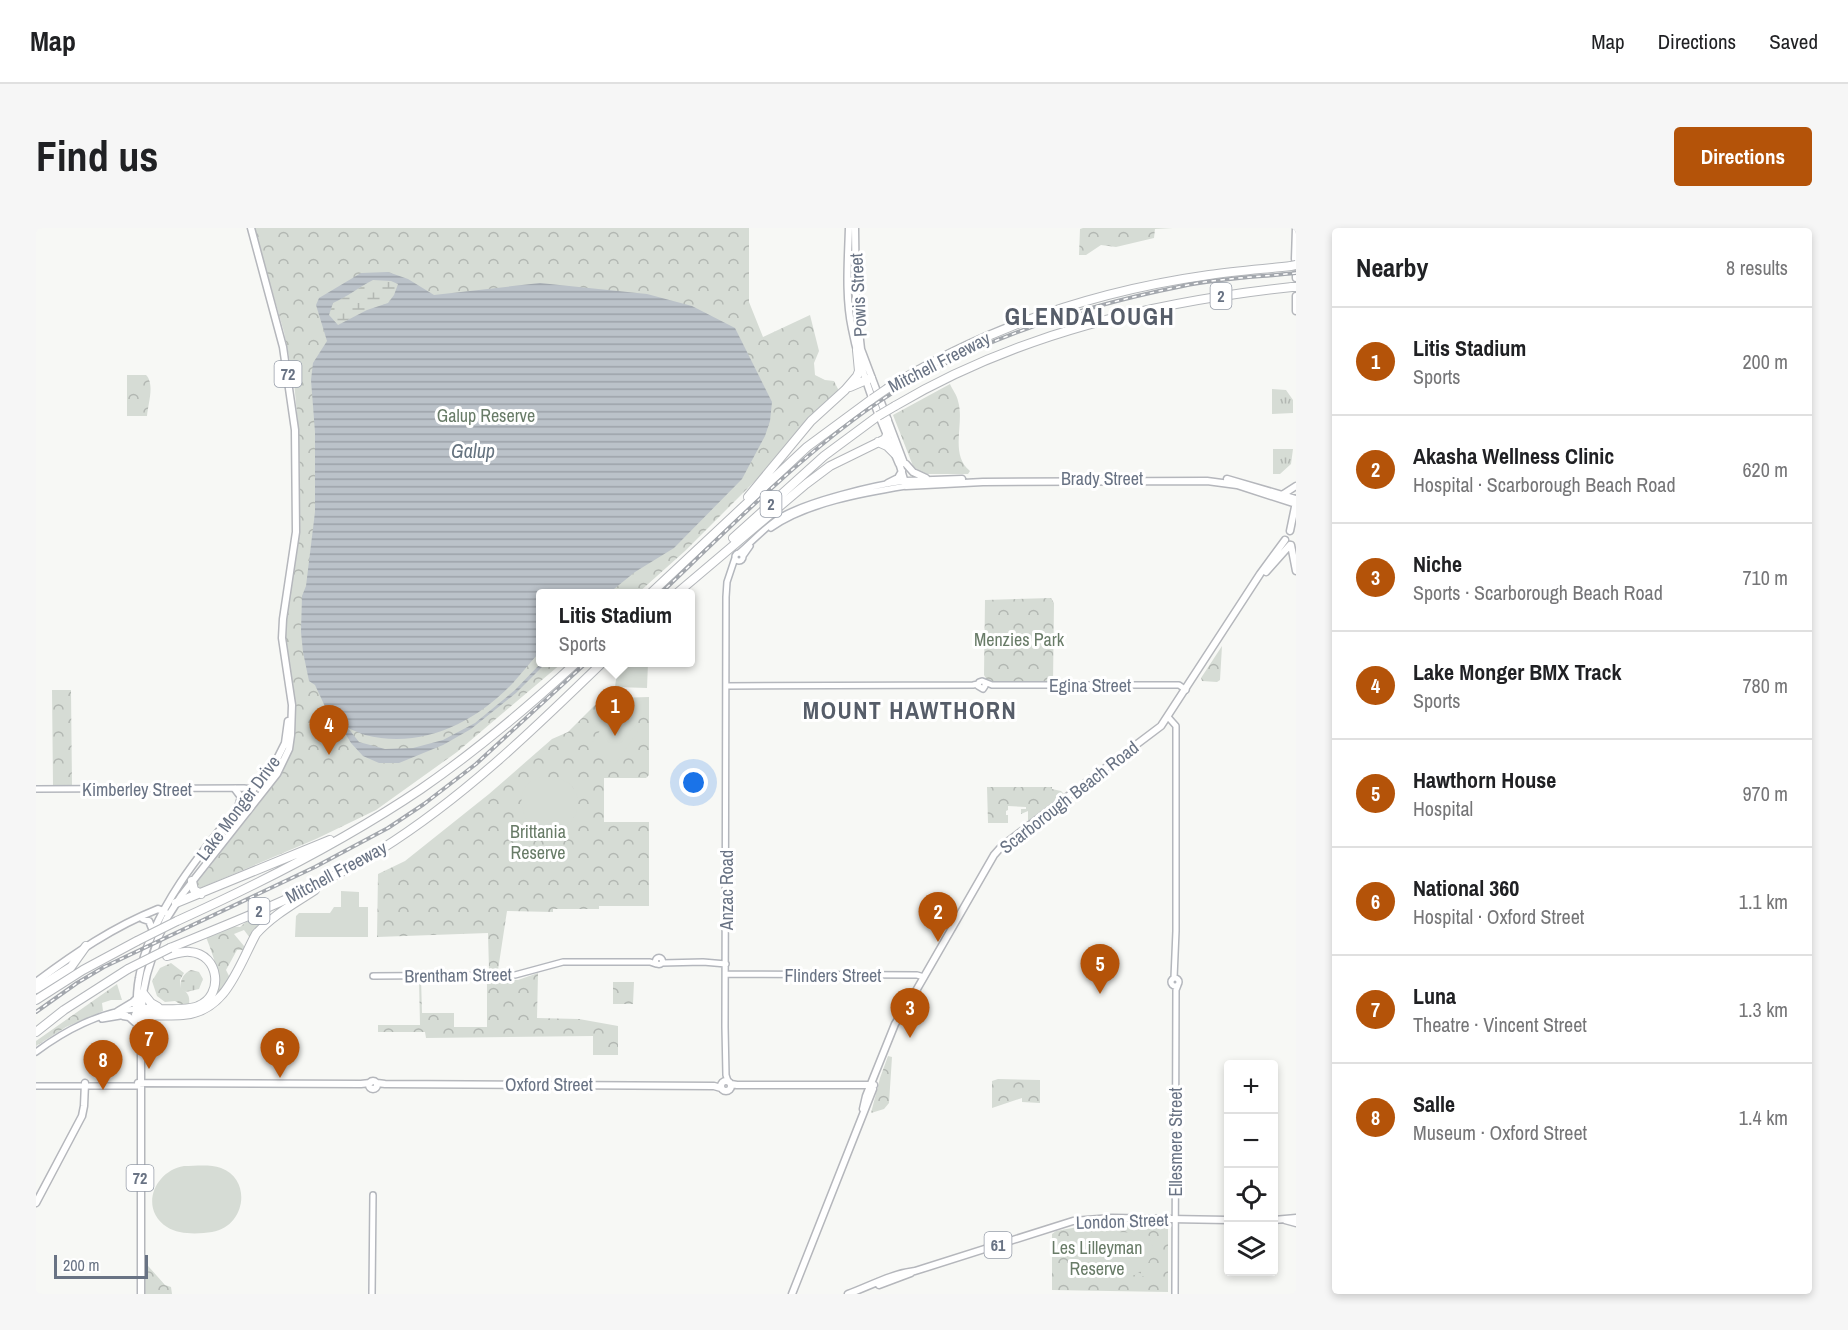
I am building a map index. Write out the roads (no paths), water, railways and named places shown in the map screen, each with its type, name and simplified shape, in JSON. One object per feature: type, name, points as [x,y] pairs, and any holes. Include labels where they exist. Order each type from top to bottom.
[{"type":"highway","name":"Mitchell Freeway","points":[[655,589],[807,447],[888,388],[963,347],[1056,310],[1173,281],[1296,266]]},
{"type":"highway","name":"Mitchell Freeway","points":[[681,589],[824,456],[871,421],[931,385],[1044,338],[1104,320],[1187,301],[1296,287]]},
{"type":"highway","points":[[734,515],[811,421],[845,390],[859,371],[857,350]]},
{"type":"highway","points":[[845,390],[869,378]]},
{"type":"highway","points":[[682,589],[830,466],[888,435],[888,420]]},
{"type":"highway","points":[[878,442],[887,446],[902,463]]},
{"type":"highway","name":"Mitchell Freeway","points":[[36,1000],[83,970],[137,941],[278,873],[349,834],[421,789],[467,756],[573,667]]},
{"type":"highway","name":"Mitchell Freeway","points":[[36,1032],[64,1010],[143,961],[290,898],[380,849],[458,795],[599,667]]},
{"type":"highway","points":[[168,907],[349,834]]},
{"type":"highway","points":[[139,1012],[154,1015],[194,1014],[216,1003],[228,989],[256,934],[268,922],[346,869]]},
{"type":"highway","points":[[192,881],[194,890],[201,894]]},
{"type":"highway","points":[[36,989],[69,965],[86,946]]},
{"type":"highway","points":[[139,1012],[163,1008],[192,1008],[206,1001],[212,994],[216,983],[211,964],[202,956],[189,952],[168,952]]},
{"type":"highway","points":[[140,996],[151,1004],[163,1008]]},
{"type":"highway","points":[[139,1024],[154,1015]]},
{"type":"main road","name":"Lake Monger Drive","points":[[139,1012],[139,977],[160,917],[192,881],[277,774],[284,760],[291,735],[292,705],[282,638],[295,541],[297,477],[293,402],[275,312],[250,228]]},
{"type":"main road","name":"Powis Street","points":[[849,228],[849,299],[852,329],[857,350],[888,420],[907,483]]},
{"type":"main road","name":"Powis Street","points":[[855,228],[856,311],[861,349],[888,435],[902,463]]},
{"type":"main road","points":[[1296,228],[1296,259]]},
{"type":"main road","points":[[1296,296],[1296,311]]},
{"type":"main road","points":[[888,483],[898,478],[902,463],[917,475],[933,479]]},
{"type":"main road","name":"Brady Street","points":[[907,483],[933,479],[1214,478],[1247,483],[1296,502]]},
{"type":"main road","name":"Brady Street","points":[[907,483],[1207,481],[1237,485],[1296,502]]},
{"type":"main road","points":[[1281,495],[1296,486]]},
{"type":"main road","points":[[1293,532],[1296,502]]},
{"type":"main road","name":"Lake Monger Drive","points":[[140,996],[168,907],[186,875],[278,758],[287,731],[288,698],[279,631],[290,540],[295,524]]},
{"type":"main road","name":"Scarborough Beach Road","points":[[792,1292],[901,1016],[998,850],[1153,732],[1168,717],[1252,588],[1291,544],[1286,534],[1293,532]]},
{"type":"main road","points":[[1291,544],[1296,571]]},
{"type":"main road","points":[[231,817],[241,798],[237,789]]},
{"type":"main road","points":[[81,953],[168,907]]},
{"type":"main road","points":[[36,982],[86,946],[123,924],[168,907]]},
{"type":"main road","points":[[143,919],[149,921],[153,932]]},
{"type":"main road","points":[[46,974],[69,965]]},
{"type":"main road","points":[[139,1024],[120,1013],[140,996]]},
{"type":"main road","name":"72","points":[[138,1292],[139,1012]]},
{"type":"main road","name":"Oxford Street","points":[[139,1086],[162,1084],[726,1083],[872,1087]]},
{"type":"main road","points":[[36,1203],[85,1116],[86,1084]]},
{"type":"main road","name":"72","points":[[138,1292],[139,1086]]},
{"type":"main road","name":"London Street","points":[[848,1294],[883,1279],[1073,1221],[1112,1218],[1224,1220]]},
{"type":"main road","points":[[1278,1220],[1296,1218]]},
{"type":"main road","points":[[1284,1220],[1296,1223]]},
{"type":"street","name":"Anzac Road","points":[[726,1083],[726,590],[733,566],[758,534],[784,515],[805,506],[888,483],[907,483]]},
{"type":"street","name":"Anzac Road","points":[[739,557],[760,536],[796,514],[907,483]]},
{"type":"street","name":"Egina Street","points":[[726,686],[1179,685],[1186,690]]},
{"type":"street","name":"Ellesmere Street","points":[[1168,717],[1176,726],[1175,1294]]},
{"type":"street","name":"Kimberley Street","points":[[36,789],[250,788],[252,791],[260,792],[266,788]]},
{"type":"street","points":[[252,791],[254,805]]},
{"type":"street","name":"Brentham Street","points":[[373,976],[515,975],[562,962],[726,962]]},
{"type":"street","name":"Flinders Street","points":[[726,975],[917,975],[924,977]]},
{"type":"street","points":[[36,1052],[51,1040],[86,1023],[120,1013],[139,1012]]},
{"type":"street","name":"Oxford Street","points":[[36,1084],[139,1086]]},
{"type":"street","points":[[373,1195],[374,1292]]},
{"type":"water","name":"Galup","points":[[388,272],[408,279],[434,295],[540,283],[647,294],[692,306],[735,328],[772,402],[770,421],[765,436],[742,479],[674,548],[635,572],[614,589],[536,589],[536,657],[497,698],[463,721],[426,736],[406,739],[386,738],[365,735],[348,728],[359,742],[385,749],[413,748],[443,740],[475,723],[515,690],[537,667],[542,667],[516,693],[471,729],[443,745],[399,763],[379,763],[363,756],[351,743],[342,728],[328,713],[315,685],[309,681],[303,652],[302,596],[306,586],[315,512],[315,432],[311,380],[313,363],[327,341],[316,305],[319,298],[361,273]],"holes":[[[373,280],[391,281],[398,284],[388,303],[367,310],[338,325],[329,315],[333,303]]]},
{"type":"railway","points":[[665,589],[759,499],[837,432],[864,412],[937,368],[1017,332],[1141,295],[1225,279],[1296,273]]},
{"type":"railway","points":[[36,1012],[104,967],[315,867],[388,828],[476,764],[582,667]]},
{"type":"place","name":"Litis Stadium","points":[[615,736]]},
{"type":"place","name":"Lake Monger BMX Track","points":[[329,755]]},
{"type":"place","name":"Akasha Wellness Clinic","points":[[938,942]]},
{"type":"place","name":"Hawthorn House","points":[[1100,994]]},
{"type":"place","name":"Niche","points":[[910,1038]]},
{"type":"place","name":"Luna","points":[[149,1069]]},
{"type":"place","name":"National 360","points":[[280,1078]]},
{"type":"place","name":"Salle","points":[[103,1090]]},
{"type":"district","name":"GLENDALOUGH","points":[[1090,316]]},
{"type":"district","name":"MOUNT HAWTHORN","points":[[910,710]]},
{"type":"park label","name":"Galup Reserve","points":[[486,415]]},
{"type":"park label","name":"Menzies Park","points":[[1019,639]]},
{"type":"park label","name":"Brittania Reserve","points":[[538,841]]},
{"type":"park label","name":"Les Lilleyman Reserve","points":[[1097,1257]]}]
